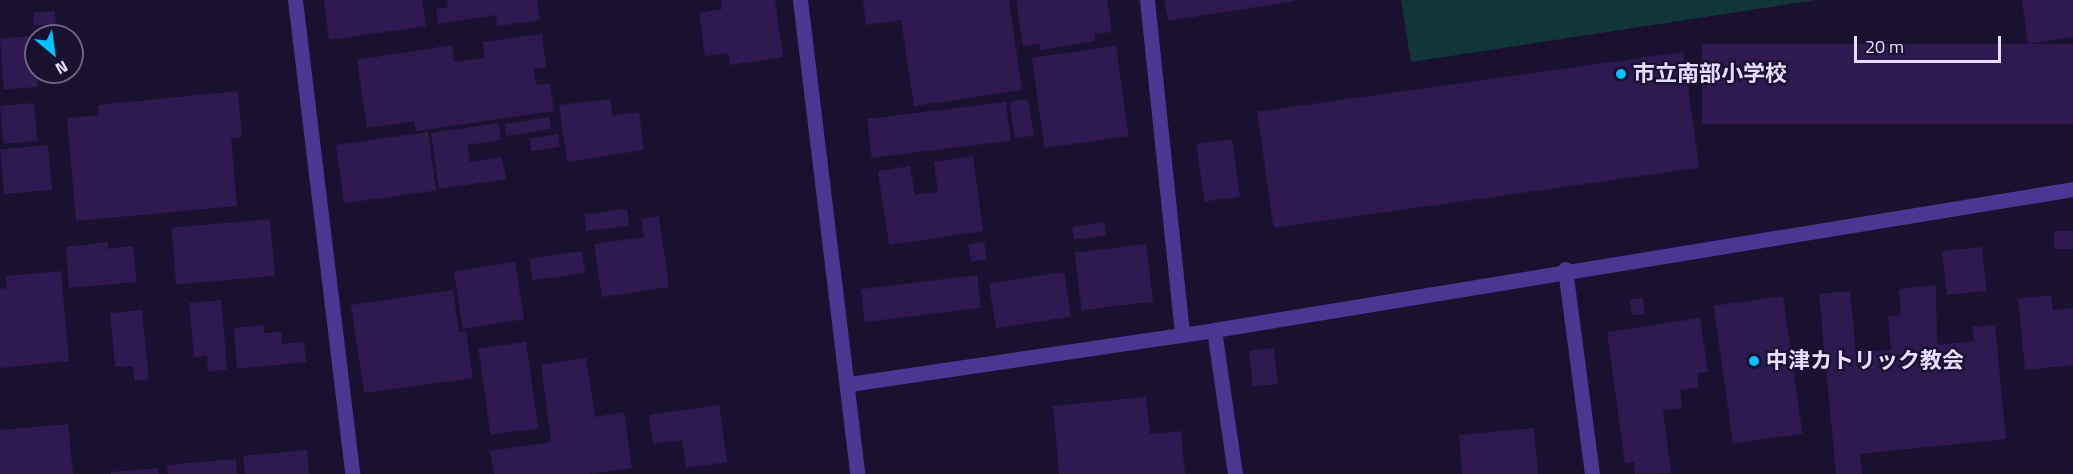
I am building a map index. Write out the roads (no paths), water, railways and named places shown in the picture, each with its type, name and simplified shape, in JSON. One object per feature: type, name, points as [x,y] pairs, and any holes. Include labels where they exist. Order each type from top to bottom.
[{"type":"street","points":[[296,0],[352,474]]},
{"type":"street","points":[[800,0],[849,384],[857,474]]},
{"type":"street","points":[[1147,0],[1182,334]]},
{"type":"street","points":[[849,384],[1214,330],[1565,269],[2073,189]]},
{"type":"street","points":[[1565,269],[1592,474]]},
{"type":"street","points":[[1214,330],[1235,474]]},
{"type":"place","name":"市立南部小学校","points":[[1621,74]]},
{"type":"place","name":"中津カトリック教会","points":[[1754,361]]}]
